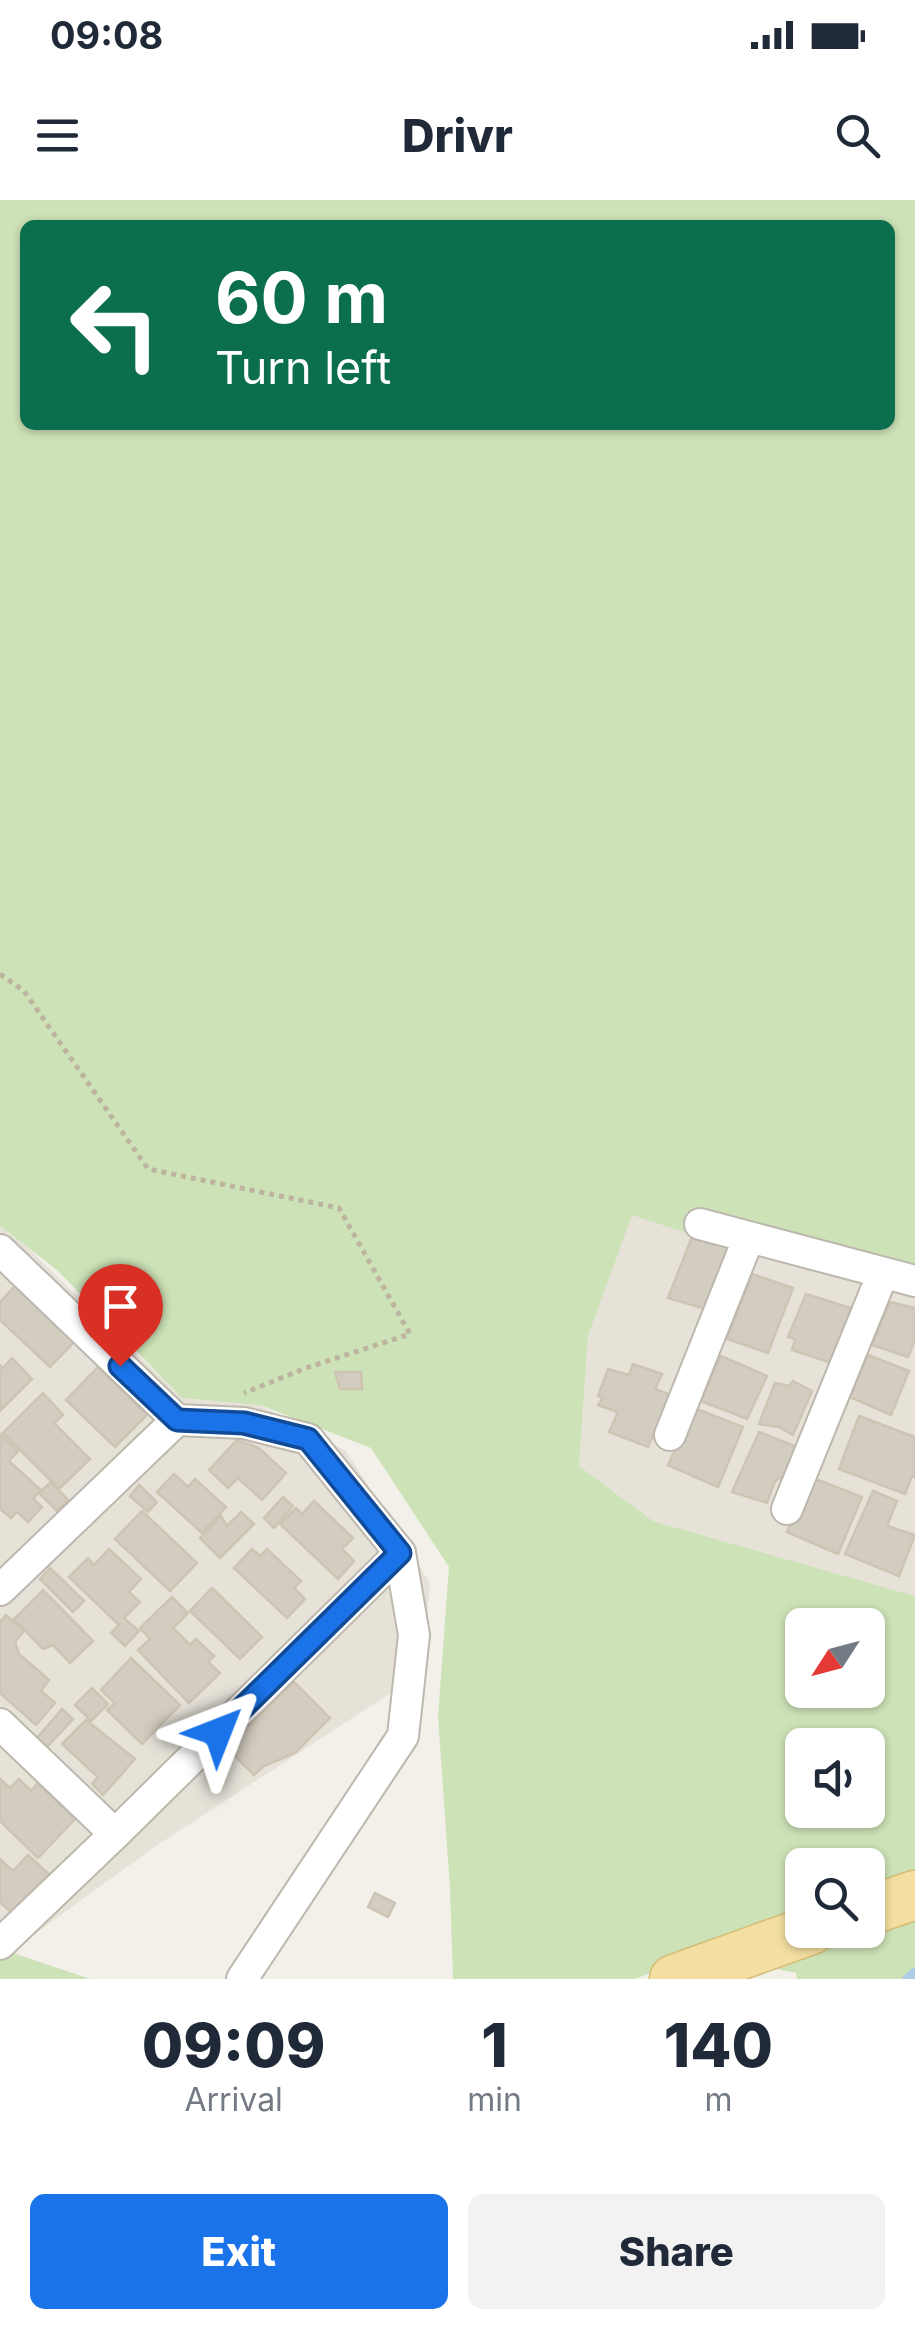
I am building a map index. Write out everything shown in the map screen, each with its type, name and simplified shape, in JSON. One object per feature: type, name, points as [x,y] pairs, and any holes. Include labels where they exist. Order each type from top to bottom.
[{"type":"main road","points":[[885,1905],[915,1895]]},
{"type":"main road","points":[[674,1979],[785,1940]]},
{"type":"street","points":[[700,1224],[915,1281]]},
{"type":"street","points":[[670,1435],[749,1238]]},
{"type":"street","points":[[2,1256],[177,1420],[244,1423],[308,1439],[400,1553],[414,1635],[403,1736],[242,1979]]},
{"type":"street","points":[[787,1508],[883,1272]]},
{"type":"street","points":[[0,1590],[177,1420]]},
{"type":"street","points":[[0,1944],[400,1553]]},
{"type":"street","points":[[0,1724],[114,1834]]},
{"type":"path","points":[[0,974],[24,991],[148,1168],[339,1208],[410,1334],[306,1368],[232,1398]]},
{"type":"shaded area","points":[[631,1214],[757,1256],[915,1293],[915,1596],[653,1521],[579,1466],[588,1336]]},
{"type":"shaded area","points":[[0,1226],[28,1248],[182,1398],[260,1405],[346,1451],[430,1583],[423,1672],[153,1848],[0,1962]]},
{"type":"green space","points":[[0,200],[915,200],[915,1293],[757,1256],[632,1215],[588,1336],[579,1466],[653,1521],[915,1596],[915,1979],[797,1979],[796,1973],[700,1953],[635,1979],[453,1979],[438,1716],[449,1567],[371,1448],[260,1405],[182,1398],[57,1270],[0,1226]]},
{"type":"green space","points":[[10,1952],[90,1979],[0,1979],[0,1962]]},
{"type":"building","points":[[692,1237],[731,1247],[711,1305],[702,1308],[668,1298]]},
{"type":"building","points":[[752,1274],[793,1288],[768,1353],[727,1339]]},
{"type":"building","points":[[15,1286],[74,1342],[50,1367],[0,1320],[0,1302]]},
{"type":"building","points":[[806,1294],[851,1308],[834,1364],[792,1350],[795,1339],[788,1337]]},
{"type":"building","points":[[890,1302],[915,1308],[915,1340],[908,1357],[872,1345]]},
{"type":"building","points":[[868,1355],[909,1371],[891,1415],[850,1397]]},
{"type":"building","points":[[721,1356],[767,1376],[747,1419],[701,1401]]},
{"type":"building","points":[[12,1358],[32,1379],[0,1411],[0,1365],[3,1368]]},
{"type":"building","points":[[633,1364],[662,1374],[655,1389],[671,1395],[648,1447],[609,1432],[618,1412],[598,1405],[608,1369],[629,1375]]},
{"type":"building","points":[[98,1367],[147,1415],[115,1447],[66,1400]]},
{"type":"building","points":[[335,1372],[361,1372],[362,1389],[340,1389]]},
{"type":"building","points":[[793,1381],[812,1391],[793,1435],[779,1427],[759,1424],[775,1383],[789,1386]]},
{"type":"building","points":[[43,1393],[63,1415],[54,1423],[90,1459],[59,1489],[3,1433]]},
{"type":"building","points":[[694,1408],[743,1427],[718,1487],[668,1465]]},
{"type":"building","points":[[859,1416],[915,1437],[915,1477],[912,1476],[905,1494],[839,1469]]},
{"type":"building","points":[[759,1432],[802,1449],[791,1476],[775,1481],[767,1503],[732,1492]]},
{"type":"building","points":[[0,1434],[18,1451],[9,1461],[41,1490],[33,1499],[42,1507],[28,1522],[17,1512],[11,1518],[0,1509]]},
{"type":"building","points":[[237,1440],[259,1448],[286,1473],[262,1500],[238,1478],[228,1488],[209,1470]]},
{"type":"building","points":[[174,1474],[188,1487],[195,1479],[226,1507],[202,1533],[157,1492]]},
{"type":"building","points":[[813,1478],[862,1497],[838,1554],[787,1532]]},
{"type":"building","points":[[51,1482],[68,1500],[57,1511],[39,1493]]},
{"type":"building","points":[[139,1485],[157,1502],[148,1512],[130,1496]]},
{"type":"building","points":[[873,1491],[897,1501],[887,1526],[915,1535],[899,1576],[845,1554]]},
{"type":"building","points":[[283,1497],[293,1506],[274,1528],[264,1518]]},
{"type":"building","points":[[314,1501],[353,1538],[342,1549],[354,1561],[338,1579],[280,1524],[296,1508],[302,1514]]},
{"type":"building","points":[[142,1511],[197,1563],[170,1591],[115,1539]]},
{"type":"building","points":[[241,1512],[254,1524],[220,1558],[200,1538],[221,1516],[227,1526]]},
{"type":"building","points":[[109,1549],[141,1579],[129,1592],[140,1602],[124,1618],[139,1631],[125,1646],[111,1633],[119,1625],[69,1577],[88,1558],[94,1565]]},
{"type":"building","points":[[252,1549],[260,1556],[267,1549],[301,1581],[294,1588],[305,1599],[287,1618],[234,1568]]},
{"type":"building","points":[[50,1568],[84,1601],[73,1612],[40,1579]]},
{"type":"building","points":[[212,1588],[262,1637],[240,1659],[190,1611]]},
{"type":"building","points":[[43,1590],[93,1641],[70,1663],[53,1645],[43,1649],[14,1619]]},
{"type":"building","points":[[172,1597],[188,1613],[173,1628],[190,1645],[196,1639],[214,1656],[208,1662],[220,1673],[189,1703],[138,1650],[150,1639],[140,1628]]},
{"type":"building","points":[[6,1615],[24,1631],[15,1642],[19,1654],[49,1680],[41,1691],[55,1703],[36,1725],[0,1693],[0,1622]]},
{"type":"building","points":[[131,1658],[180,1705],[142,1744],[107,1710],[115,1703],[101,1690]]},
{"type":"building","points":[[294,1682],[330,1718],[295,1753],[264,1766],[254,1775],[227,1748]]},
{"type":"building","points":[[92,1688],[108,1704],[91,1721],[75,1705]]},
{"type":"building","points":[[62,1709],[73,1719],[47,1747],[37,1738]]},
{"type":"building","points":[[86,1720],[135,1759],[103,1795],[92,1784],[98,1777],[62,1744]]},
{"type":"building","points":[[0,1779],[10,1788],[19,1779],[31,1791],[38,1783],[75,1819],[38,1858],[0,1821]]},
{"type":"building","points":[[28,1855],[51,1876],[14,1915],[0,1902],[0,1859],[13,1871]]},
{"type":"building","points":[[375,1893],[395,1903],[388,1917],[368,1907]]},
{"type":"waterway","points":[[907,1979],[915,1972]]},
{"type":"route","points":[[120,1366],[177,1420],[244,1423],[308,1439],[400,1553],[218,1732]]}]
